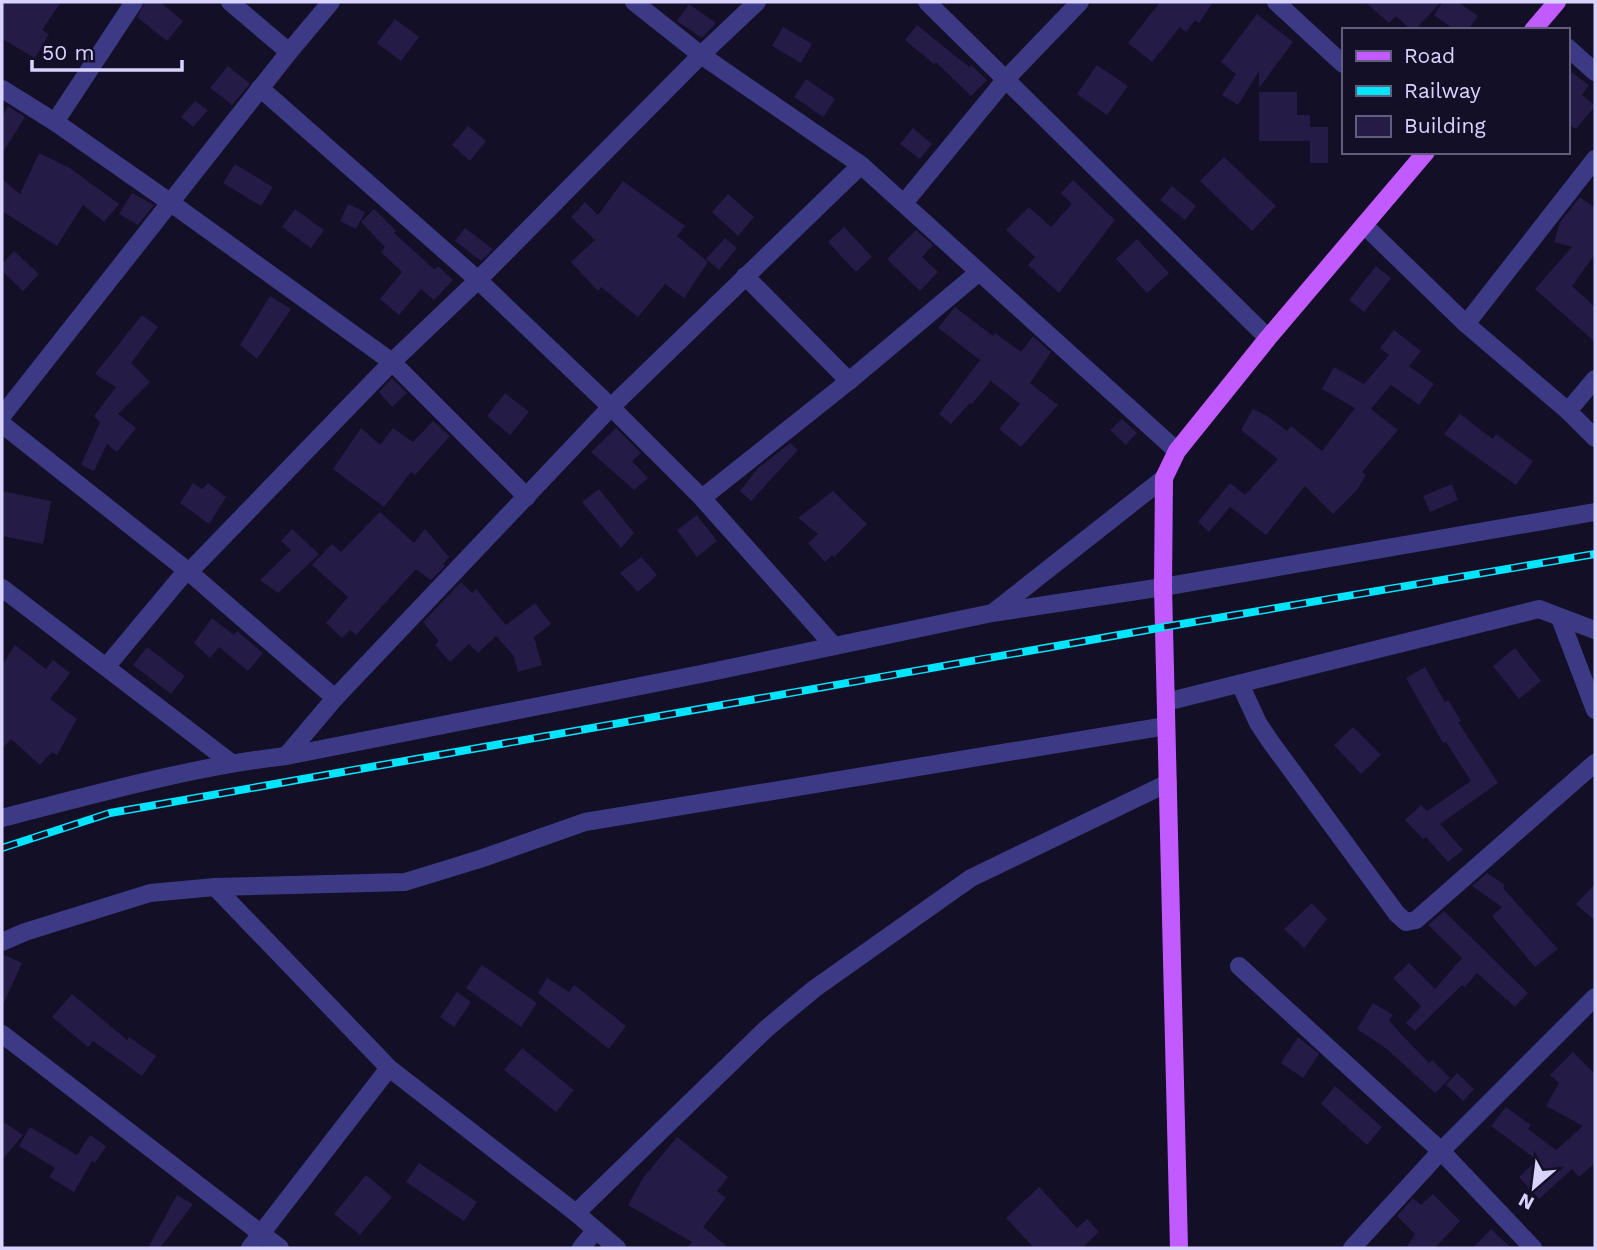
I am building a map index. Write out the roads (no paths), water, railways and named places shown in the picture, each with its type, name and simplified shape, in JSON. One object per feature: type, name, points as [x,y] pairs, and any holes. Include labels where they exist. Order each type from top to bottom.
[{"type":"main road","points":[[1540,27],[1557,2]]},
{"type":"main road","points":[[1183,1245],[1166,726],[1164,478],[1177,452],[1268,338],[1424,154]]},
{"type":"street","points":[[54,122],[134,2]]},
{"type":"street","points":[[230,2],[289,52]]},
{"type":"street","points":[[2,416],[331,2]]},
{"type":"street","points":[[634,2],[701,55],[861,165],[1177,452]]},
{"type":"street","points":[[106,667],[188,571],[392,362],[757,2]]},
{"type":"street","points":[[927,2],[1268,338]]},
{"type":"street","points":[[904,203],[1006,79],[1080,2]]},
{"type":"street","points":[[1276,2],[1342,63]]},
{"type":"street","points":[[1569,49],[1595,72]]},
{"type":"street","points":[[260,88],[478,280],[611,407],[702,498],[834,646]]},
{"type":"street","points":[[5,96],[54,122],[392,362],[527,497]]},
{"type":"street","points":[[1466,324],[1595,159]]},
{"type":"street","points":[[286,756],[335,698],[611,407],[861,165]]},
{"type":"street","points":[[1364,225],[1466,324],[1568,411],[1595,438]]},
{"type":"street","points":[[702,498],[849,381],[979,272]]},
{"type":"street","points":[[745,276],[849,381]]},
{"type":"street","points":[[1568,411],[1595,379]]},
{"type":"street","points":[[2,424],[188,571],[335,698]]},
{"type":"street","points":[[992,613],[1164,478]]},
{"type":"street","points":[[2,818],[230,762],[286,756],[992,613],[1163,587],[1595,512]]},
{"type":"street","points":[[2,588],[230,762]]},
{"type":"street","points":[[1166,702],[1539,610],[1549,611],[1560,618],[1595,630]]},
{"type":"street","points":[[1560,618],[1595,710]]},
{"type":"street","points":[[1240,684],[1258,723],[1270,741],[1397,914],[1406,922],[1416,920],[1595,763]]},
{"type":"street","points":[[2,942],[24,932],[149,893],[215,887],[405,882],[585,822],[1166,726]]},
{"type":"street","points":[[576,1213],[766,1029],[814,989],[971,878],[1168,783]]},
{"type":"street","points":[[215,887],[389,1069],[576,1213],[617,1248]]},
{"type":"street","points":[[1239,966],[1441,1151],[1533,1248]]},
{"type":"street","points":[[1352,1248],[1441,1151],[1595,997]]},
{"type":"street","points":[[2,1034],[280,1248]]},
{"type":"street","points":[[250,1248],[389,1069]]},
{"type":"street","points":[[581,1248],[595,1231]]},
{"type":"railway","points":[[2,848],[110,813],[1164,627],[1595,554]]}]
